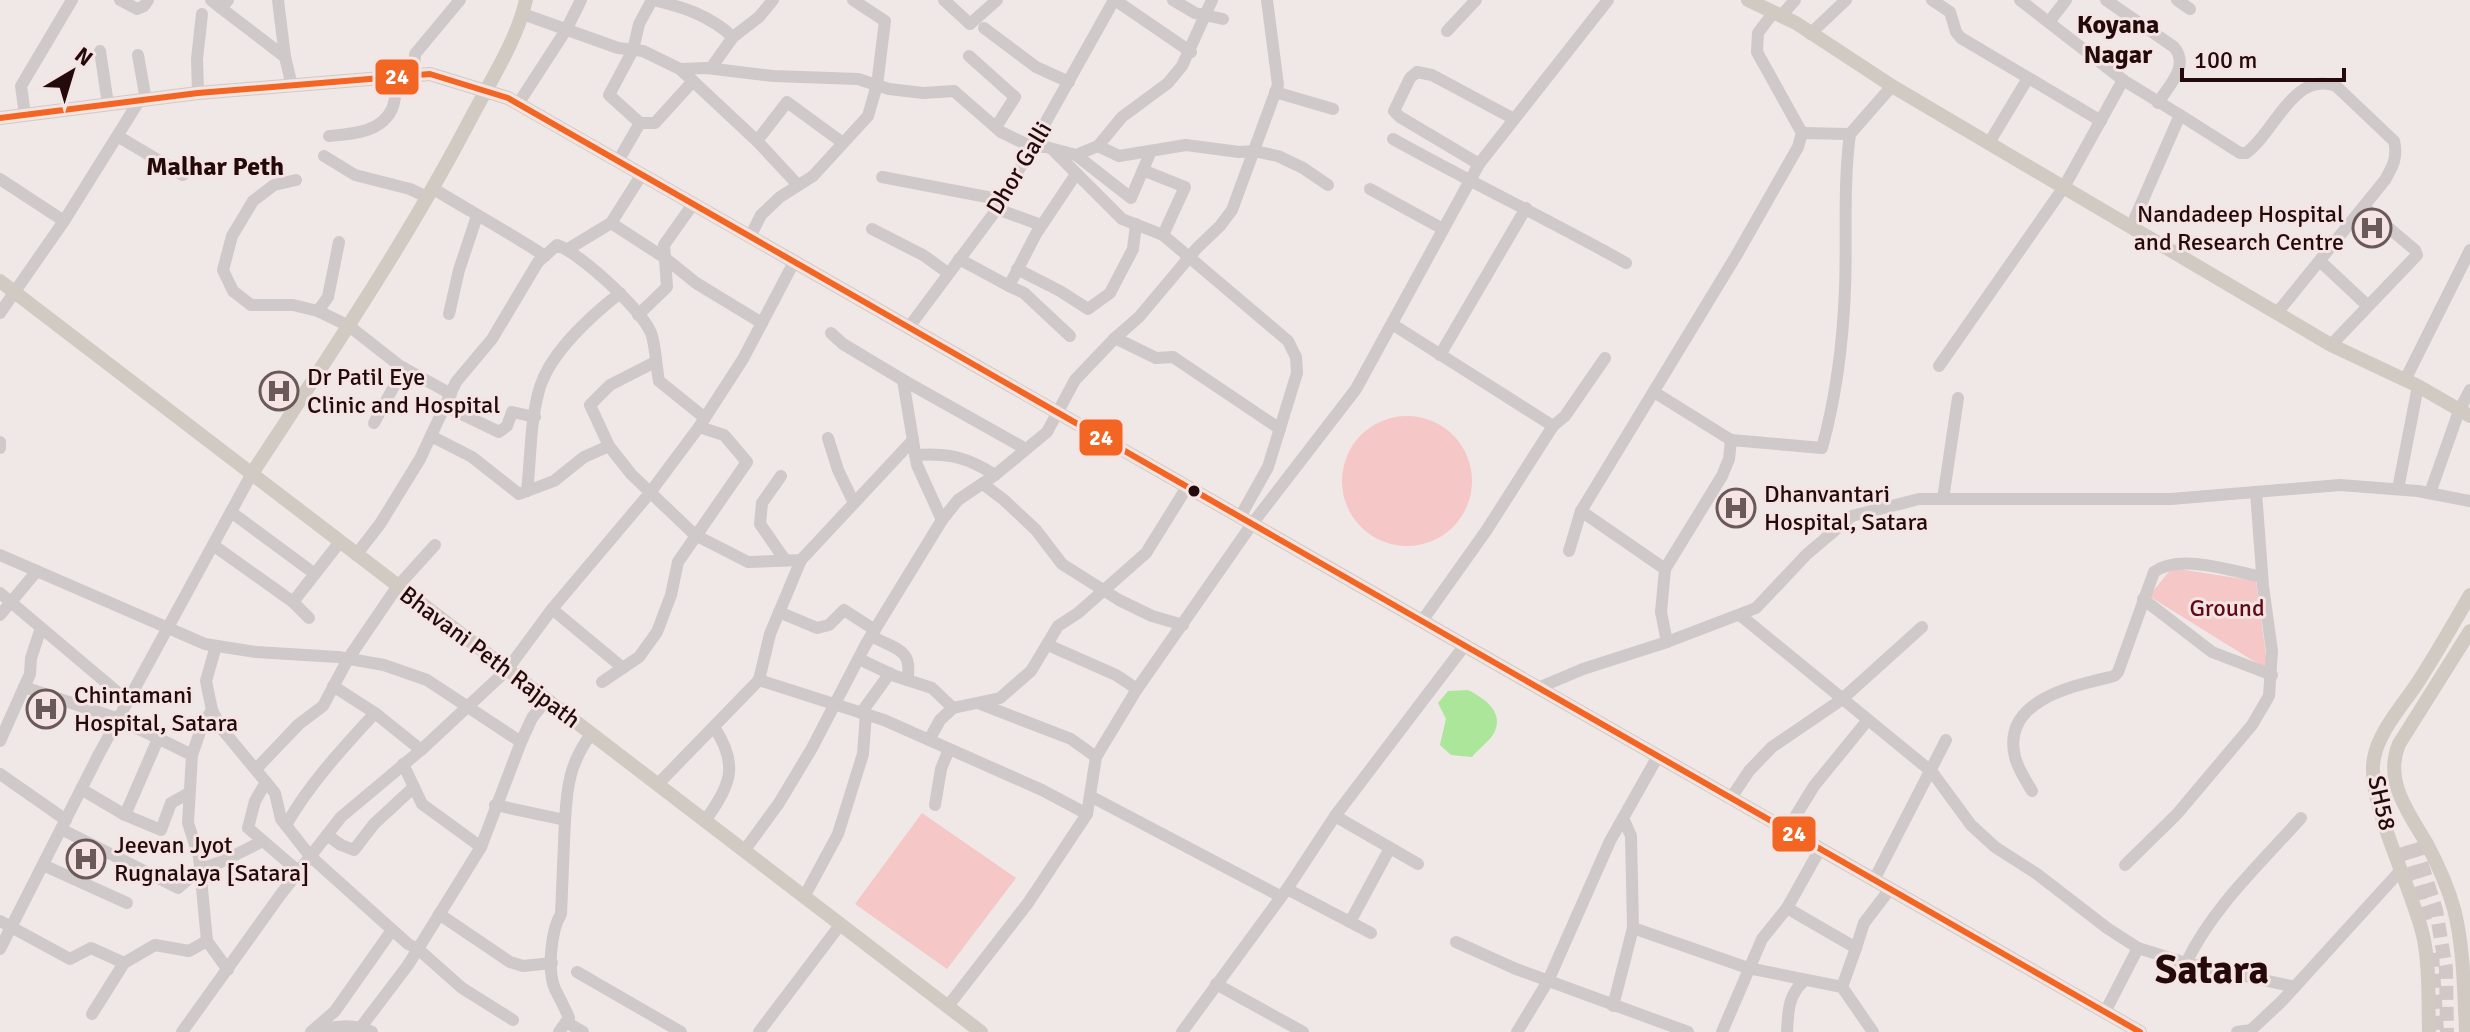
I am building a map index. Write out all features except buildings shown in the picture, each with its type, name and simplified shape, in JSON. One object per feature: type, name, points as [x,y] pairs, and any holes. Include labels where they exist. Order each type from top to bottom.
[{"type":"main road","points":[[1750,1],[2331,345],[2412,383],[2465,414]]},
{"type":"main road","points":[[251,475],[382,275],[430,193],[486,91],[524,7]]},
{"type":"main road","points":[[0,118],[198,93],[430,74],[518,104],[2140,1032]]},
{"type":"main road","name":"Bhavani Peth Rajpath","points":[[0,281],[981,1032]]},
{"type":"main road","name":"SH58","points":[[2429,1032],[2424,942],[2375,790],[2373,759],[2381,738],[2470,595]]},
{"type":"main road","name":"SH58","points":[[2466,1032],[2458,932],[2453,908],[2428,848],[2408,815],[2393,776],[2399,744],[2470,631]]},
{"type":"main road","points":[[2412,691],[2427,701]]},
{"type":"main road","points":[[2375,790],[2409,845],[2408,815]]},
{"type":"street","points":[[25,115],[21,86],[72,0]]},
{"type":"street","points":[[120,0],[137,9],[148,0]]},
{"type":"street","points":[[278,0],[292,86]]},
{"type":"street","points":[[414,76],[415,54],[460,0]]},
{"type":"street","points":[[518,104],[566,30],[581,0]]},
{"type":"street","points":[[693,81],[655,123],[640,123],[609,95],[633,50],[639,24],[652,0],[690,9],[733,37]]},
{"type":"street","points":[[711,68],[733,37],[759,17],[773,0]]},
{"type":"street","points":[[750,237],[761,215],[780,197],[813,176],[868,116],[877,85],[885,21],[853,0]]},
{"type":"street","points":[[944,0],[970,24],[997,0]]},
{"type":"street","points":[[1114,0],[1191,52]]},
{"type":"street","name":"Dhor Galli","points":[[909,327],[1000,205],[1114,0]]},
{"type":"street","points":[[1173,0],[1195,13],[1223,19]]},
{"type":"street","points":[[1076,155],[1098,146],[1122,117],[1168,83],[1191,52],[1212,0]]},
{"type":"street","points":[[744,851],[779,803],[836,705],[873,633],[942,520],[958,500],[995,475],[1047,432],[1075,380],[1139,317],[1232,210],[1278,85],[1267,0]]},
{"type":"street","points":[[1447,31],[1476,0]]},
{"type":"street","points":[[1246,520],[1356,389],[1479,164],[1608,0]]},
{"type":"street","points":[[1569,551],[1581,511],[1798,147],[1802,133],[1757,52],[1758,33],[1795,0]]},
{"type":"street","points":[[1810,34],[1846,0]]},
{"type":"street","points":[[1932,0],[1950,12],[1961,38],[2101,121]]},
{"type":"street","points":[[2020,0],[2123,80],[2240,153],[2246,153],[2297,96],[2312,84],[2324,81],[2336,86],[2387,132],[2397,152],[2385,180],[2277,313]]},
{"type":"street","points":[[2049,22],[2066,0]]},
{"type":"street","points":[[2106,0],[2181,55],[2182,65],[2158,103]]},
{"type":"street","points":[[2177,0],[2190,9]]},
{"type":"street","points":[[220,3],[285,57]]},
{"type":"street","points":[[524,7],[566,30],[618,48],[643,51],[680,69],[757,141],[798,185]]},
{"type":"street","points":[[198,93],[197,59],[202,14]]},
{"type":"street","points":[[984,28],[1036,67],[1069,82]]},
{"type":"street","points":[[100,51],[108,104]]},
{"type":"street","points":[[0,313],[142,100],[138,55]]},
{"type":"street","points":[[969,56],[1015,97],[996,127]]},
{"type":"street","points":[[680,69],[711,68],[773,76],[858,79],[923,93],[954,91],[996,127],[1032,147],[1051,148],[1076,155],[1131,198],[1151,151]]},
{"type":"street","points":[[1479,164],[1394,111],[1410,78],[1417,72],[1432,75],[1514,119]]},
{"type":"street","points":[[329,136],[359,133],[379,124],[391,110],[398,77]]},
{"type":"street","points":[[1989,143],[2028,78]]},
{"type":"street","points":[[1939,366],[2064,187],[2123,80]]},
{"type":"street","points":[[1654,392],[1731,440],[1822,448],[1833,407],[1845,291],[1845,168],[1850,134],[1892,86]]},
{"type":"street","points":[[1275,92],[1333,109]]},
{"type":"street","points":[[757,141],[787,102],[843,143]]},
{"type":"street","points":[[2131,227],[2180,115]]},
{"type":"street","points":[[618,161],[640,123]]},
{"type":"street","points":[[1802,133],[1850,134]]},
{"type":"street","points":[[119,137],[183,175]]},
{"type":"street","points":[[1393,139],[1626,263]]},
{"type":"street","points":[[1098,146],[1119,156],[1186,145],[1254,151],[1278,156],[1328,185]]},
{"type":"street","points":[[948,1006],[1028,903],[1087,814],[1096,757],[1137,689],[1183,625],[1246,520],[1268,467],[1297,373],[1296,357],[1288,341],[1163,235],[1122,219],[1051,148]]},
{"type":"street","points":[[324,156],[355,175],[430,193],[492,221],[545,256]]},
{"type":"street","points":[[1145,171],[1185,187],[1163,235]]},
{"type":"street","points":[[568,249],[611,223],[642,174]]},
{"type":"street","points":[[1009,286],[1041,225],[1076,174]]},
{"type":"street","points":[[882,177],[1000,205],[1041,225]]},
{"type":"street","points":[[0,179],[64,221]]},
{"type":"street","points":[[296,180],[274,185],[253,201],[232,236],[223,270],[233,291],[251,305],[293,305],[318,311],[349,326],[404,368],[451,394]]},
{"type":"street","points":[[1370,189],[1443,229]]},
{"type":"street","points":[[638,315],[667,287],[664,245],[693,204]]},
{"type":"street","points":[[2331,345],[2417,255],[2364,207]]},
{"type":"street","points":[[1440,355],[1526,208]]},
{"type":"street","points":[[449,314],[459,270],[477,216]]},
{"type":"street","points":[[611,223],[665,258],[696,283],[762,323]]},
{"type":"street","points":[[1017,269],[1088,309],[1110,293],[1133,249],[1136,224]]},
{"type":"street","points":[[872,229],[923,255],[948,273]]},
{"type":"street","points":[[318,311],[328,297],[339,242]]},
{"type":"street","points":[[356,555],[380,524],[420,459],[456,382],[492,339],[538,262],[557,245],[568,249],[620,293],[652,334],[659,381],[702,422],[724,435],[747,462],[678,562],[671,595],[657,632],[639,657],[602,682]]},
{"type":"street","points":[[2398,489],[2412,383],[2470,250]]},
{"type":"street","points":[[959,259],[1024,293],[1070,336]]},
{"type":"street","points":[[182,1032],[298,871],[341,817],[421,750],[507,670],[552,609],[649,494],[702,422],[762,323],[794,262]]},
{"type":"street","points":[[2321,262],[2368,306]]},
{"type":"street","points":[[527,491],[539,389],[554,360],[603,306],[620,293]]},
{"type":"street","points":[[1392,324],[1553,426]]},
{"type":"street","points":[[831,333],[843,344],[903,380],[1026,449]]},
{"type":"street","points":[[1115,338],[1156,358],[1173,357],[1280,429]]},
{"type":"street","points":[[1422,621],[1486,531],[1553,426],[1565,416],[1605,358]]},
{"type":"street","points":[[655,362],[610,385],[590,405],[609,446],[649,494],[695,535],[748,562],[801,560]]},
{"type":"street","points":[[374,423],[404,368]]},
{"type":"street","points":[[903,380],[917,465],[942,520]]},
{"type":"street","points":[[2430,493],[2465,414],[2470,390]]},
{"type":"street","points":[[1943,499],[1958,398]]},
{"type":"street","points":[[445,406],[499,432],[507,426],[512,412],[535,417]]},
{"type":"street","points":[[431,436],[472,457],[519,494],[554,481],[584,457],[609,446]]},
{"type":"street","points":[[828,438],[838,470],[854,503]]},
{"type":"street","points":[[657,785],[759,680],[770,634],[801,560],[913,440]]},
{"type":"street","points":[[1667,642],[1661,612],[1665,569],[1722,476],[1729,459],[1731,440]]},
{"type":"street","points":[[915,455],[940,454],[972,461],[995,475]]},
{"type":"street","points":[[0,949],[6,924],[43,865],[251,475]]},
{"type":"street","points":[[781,476],[762,503],[760,524],[785,560]]},
{"type":"street","points":[[983,484],[1036,530],[1062,564],[1152,616],[1183,625]]},
{"type":"street","points":[[1538,688],[1756,608],[1807,554],[1852,516],[1919,499],[2171,499],[2340,485],[2398,489],[2470,501]]},
{"type":"street","points":[[929,740],[940,720],[953,708],[1000,698],[1031,671],[1058,626],[1105,591],[1146,553],[1187,487]]},
{"type":"street","points":[[2125,865],[2177,814],[2252,725],[2269,696],[2272,675],[2256,492]]},
{"type":"street","points":[[1581,511],[1665,569]]},
{"type":"street","points":[[231,512],[315,574]]},
{"type":"street","points":[[293,602],[339,543]]},
{"type":"street","points":[[213,545],[293,602],[309,618]]},
{"type":"street","points":[[256,769],[299,724],[323,706],[348,659],[397,587],[435,545]]},
{"type":"street","points":[[0,555],[205,644],[256,652],[348,659],[384,665],[427,680],[521,742]]},
{"type":"street","points":[[2032,791],[2015,760],[2013,740],[2017,723],[2031,708],[2056,691],[2114,676],[2118,672],[2154,572],[2163,565],[2182,562],[2262,577]]},
{"type":"street","points":[[0,615],[37,571]]},
{"type":"street","points":[[0,593],[128,701]]},
{"type":"street","points":[[2143,599],[2212,652],[2272,675]]},
{"type":"street","points":[[552,609],[623,668]]},
{"type":"street","points":[[779,612],[817,628],[829,625],[844,610],[906,656],[911,665],[907,680]]},
{"type":"street","points":[[1740,615],[1932,772],[1971,825],[1995,847],[2138,948],[2186,963],[2295,987]]},
{"type":"street","points":[[1731,798],[1749,771],[1772,747],[1841,700],[1922,627]]},
{"type":"street","points":[[0,741],[6,713],[30,674],[31,658],[41,628]]},
{"type":"street","points":[[1048,645],[1116,675],[1137,689]]},
{"type":"street","points":[[1182,1032],[1335,816],[1465,645]]},
{"type":"street","points":[[216,646],[206,681],[212,710],[221,728],[275,793],[281,819],[310,856],[462,988],[513,1020]]},
{"type":"street","points":[[859,659],[932,688],[953,708]]},
{"type":"street","points":[[804,897],[838,834],[863,754],[864,713],[890,673]]},
{"type":"street","points":[[759,680],[864,713],[1042,790],[1087,814]]},
{"type":"street","points":[[333,686],[375,713],[421,750]]},
{"type":"street","points":[[24,687],[119,719],[192,755]]},
{"type":"street","points":[[311,1032],[335,1026],[367,1029],[481,847],[521,742],[532,718],[546,700]]},
{"type":"street","points":[[978,703],[1071,739],[1096,757]]},
{"type":"street","points":[[212,710],[202,726],[192,755],[188,823],[200,869],[207,941],[228,970]]},
{"type":"street","points":[[286,825],[302,797],[329,763],[375,713]]},
{"type":"street","points":[[1787,830],[1814,786],[1867,721]]},
{"type":"street","points":[[705,821],[717,804],[730,768],[730,755],[714,727]]},
{"type":"street","points":[[583,1032],[563,1027],[569,1018],[554,986],[552,963],[553,927],[561,914],[567,781],[580,749],[591,734]]},
{"type":"street","points":[[125,815],[158,739]]},
{"type":"street","points":[[1874,880],[1946,740]]},
{"type":"street","points":[[935,805],[941,769],[949,749]]},
{"type":"street","points":[[1517,1032],[1548,981],[1610,841],[1658,756]]},
{"type":"street","points":[[403,764],[422,804],[481,847]]},
{"type":"street","points":[[0,774],[63,824],[178,888],[200,869],[261,842]]},
{"type":"street","points":[[266,782],[255,801],[248,828],[298,871]]},
{"type":"street","points":[[327,835],[354,850],[374,824],[414,787]]},
{"type":"street","points":[[81,789],[125,815],[161,830],[171,803],[189,793]]},
{"type":"street","points":[[1090,796],[1371,933]]},
{"type":"street","points":[[495,805],[565,819]]},
{"type":"street","points":[[1335,816],[1418,864]]},
{"type":"street","points":[[1613,1006],[1633,928],[1631,836],[1623,818]]},
{"type":"street","points":[[2186,963],[2207,924],[2221,906],[2301,818]]},
{"type":"street","points":[[1350,922],[1390,848]]},
{"type":"street","points":[[1722,1032],[1762,939],[1787,908],[1820,849]]},
{"type":"street","points":[[43,865],[127,903]]},
{"type":"street","points":[[2237,1032],[2251,1030],[2295,987],[2401,870]]},
{"type":"street","points":[[1842,987],[1864,923],[1890,889]]},
{"type":"street","points":[[1787,908],[1856,948]]},
{"type":"street","points":[[439,914],[510,962],[523,966],[552,963]]},
{"type":"street","points":[[6,924],[70,959],[91,948],[124,963]]},
{"type":"street","points":[[759,1032],[840,925]]},
{"type":"street","points":[[1633,928],[1748,968],[1842,987],[1873,1032]]},
{"type":"street","points":[[311,1032],[335,1011],[392,930]]},
{"type":"street","points":[[92,1014],[124,963],[155,945],[189,951],[207,941]]},
{"type":"street","points":[[1456,942],[1548,981],[1688,1032]]},
{"type":"street","points":[[2105,1012],[2138,948]]},
{"type":"street","points":[[577,972],[681,1032]]},
{"type":"street","points":[[1787,1032],[1788,1005],[1796,988],[1804,981]]},
{"type":"street","points":[[1216,984],[1303,1032]]},
{"type":"green space","points":[[1407,416],[1432,421],[1453,435],[1467,456],[1472,481],[1467,506],[1453,527],[1432,541],[1407,546],[1382,541],[1361,527],[1347,506],[1342,481],[1347,456],[1361,435],[1382,421]]},
{"type":"green space","name":"Ground","points":[[2172,568],[2256,581],[2268,670],[2149,596]]},
{"type":"green space","points":[[922,813],[1016,878],[947,969],[855,904]]},
{"type":"shaded area","points":[[1468,690],[1491,707],[1497,725],[1492,736],[1472,757],[1451,755],[1440,745],[1446,719],[1438,703],[1448,691]]},
{"type":"tunnel","points":[[2415,843],[2436,910],[2446,969],[2447,1032]]},
{"type":"tunnel","points":[[2402,847],[2426,925]]},
{"type":"tunnel","points":[[2432,953],[2437,1032]]},
{"type":"transit line","name":"24","points":[[0,118],[198,93],[430,74],[508,98],[2140,1032]]},
{"type":"place","name":"Nandadeep Hospital and Research Centre","points":[[2372,228]]},
{"type":"place","name":"Dr Patil Eye Clinic and Hospital","points":[[279,391]]},
{"type":"place","name":"Dhanvantari Hospital, Satara","points":[[1736,508]]},
{"type":"place","name":"Chintamani Hospital, Satara","points":[[46,709]]},
{"type":"place","name":"Jeevan Jyot Rugnalaya [Satara]","points":[[86,859]]},
{"type":"district","name":"Koyana Nagar","points":[[2118,39]]},
{"type":"district","name":"Malhar Peth","points":[[215,166]]},
{"type":"district","name":"Satara","points":[[2212,969]]}]
